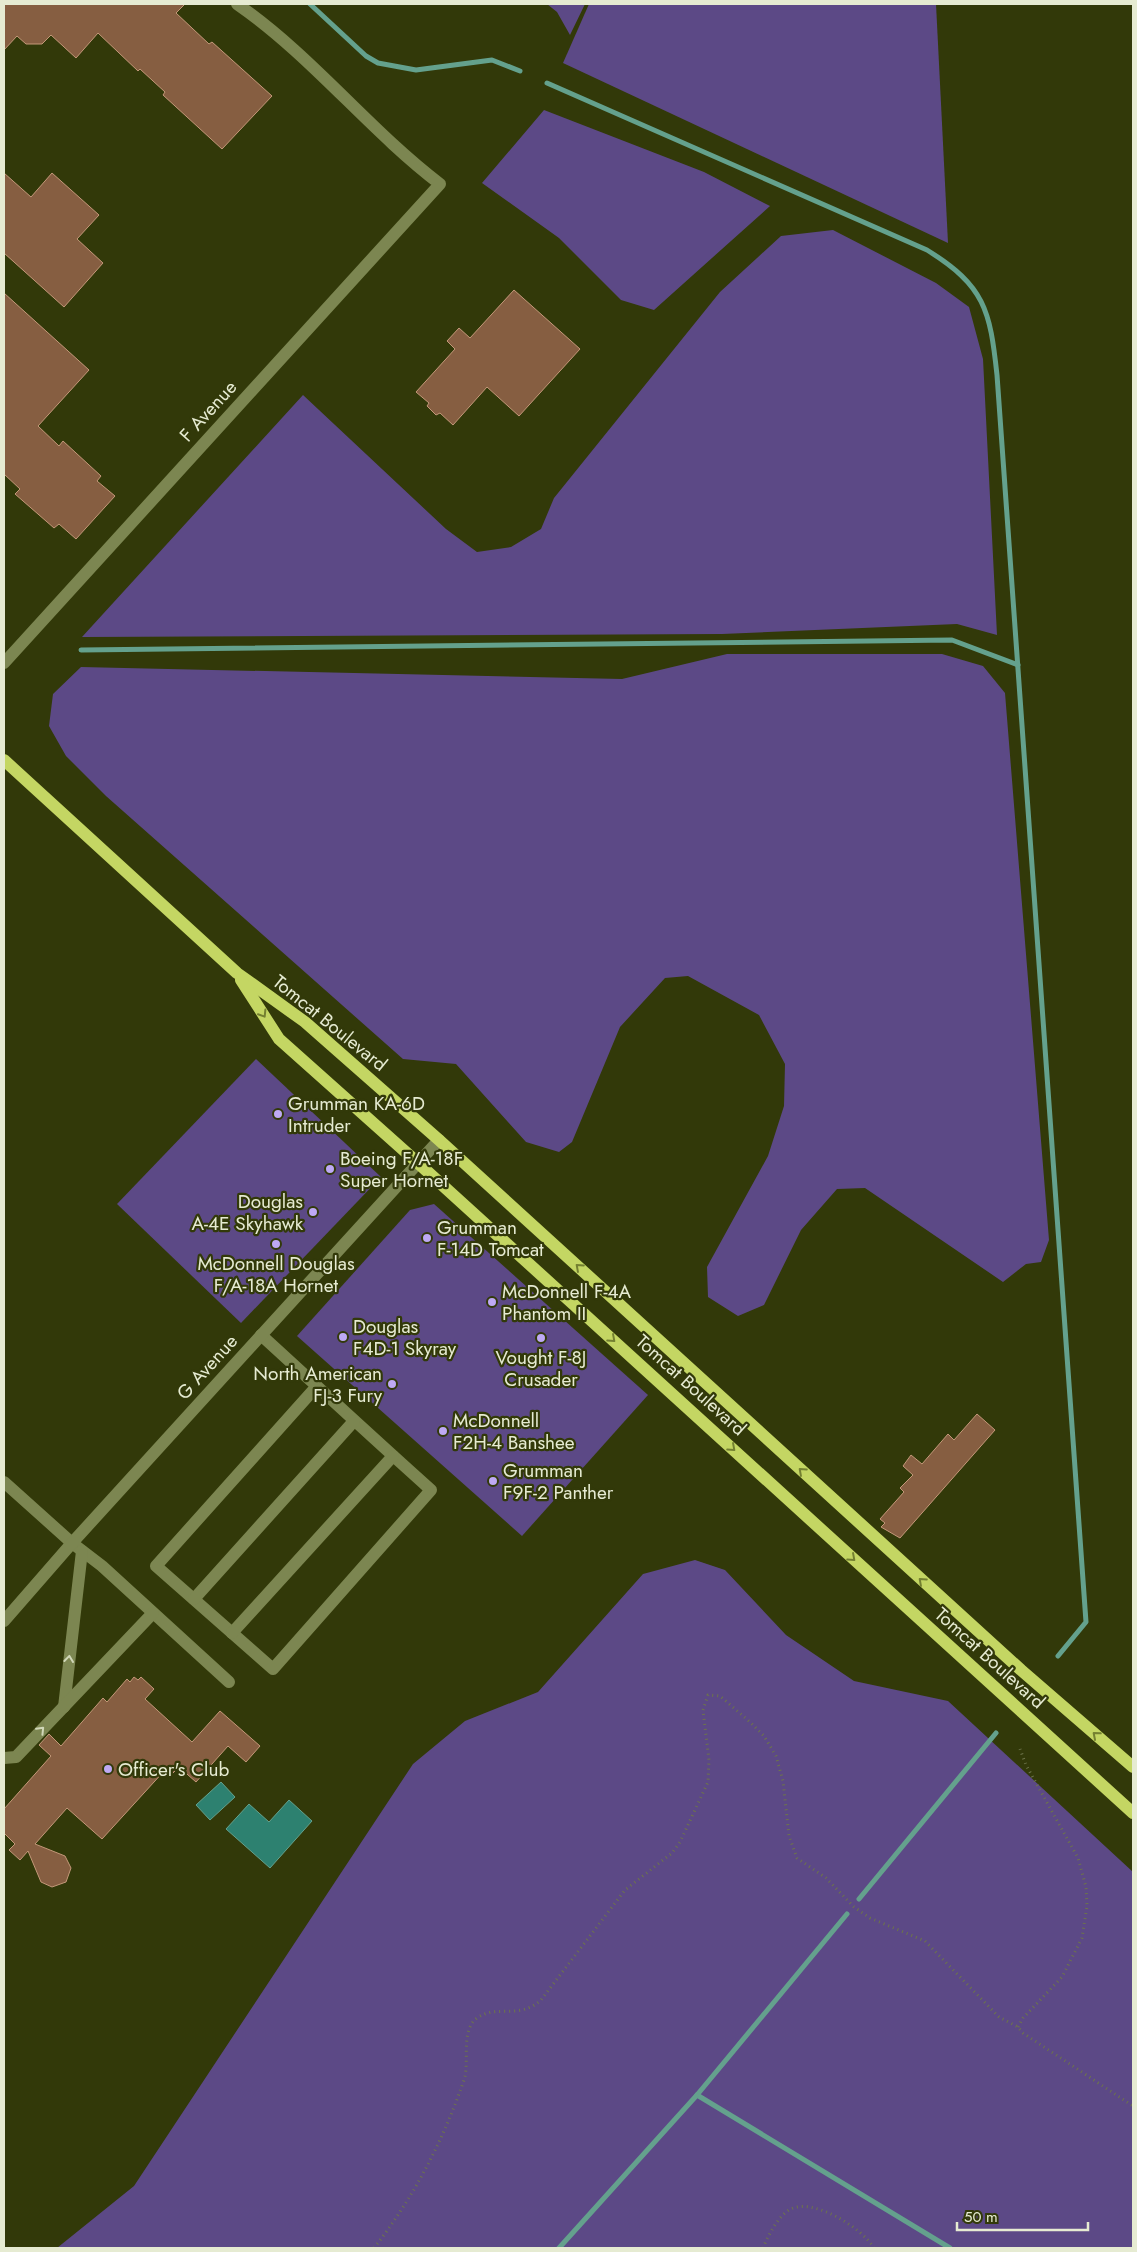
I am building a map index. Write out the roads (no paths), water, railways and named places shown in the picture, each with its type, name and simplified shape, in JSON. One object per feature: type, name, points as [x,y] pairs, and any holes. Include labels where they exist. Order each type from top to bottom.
[{"type":"main road","name":"Tomcat Boulevard","points":[[4,760],[237,973],[305,1022],[439,1140],[1009,1660],[1133,1766]]},
{"type":"main road","name":"Tomcat Boulevard","points":[[237,973],[279,1039],[1133,1813]]},
{"type":"street","name":"F Avenue","points":[[4,663],[440,184],[392,145],[309,63],[257,17],[237,4]]},
{"type":"street","name":"G Avenue","points":[[4,1621],[77,1547],[261,1336],[439,1140]]},
{"type":"street","points":[[261,1336],[317,1386],[354,1421],[431,1490],[273,1669],[156,1566],[317,1386]]},
{"type":"street","points":[[194,1599],[354,1421]]},
{"type":"street","points":[[232,1633],[394,1456]]},
{"type":"street","points":[[4,1482],[229,1682]]},
{"type":"street","points":[[64,1707],[77,1547]]},
{"type":"street","points":[[4,1758],[16,1757],[153,1613]]},
{"type":"water","points":[[221,1782],[235,1797],[210,1820],[196,1805]]},
{"type":"water","points":[[289,1800],[312,1821],[270,1868],[226,1829],[249,1804],[269,1822]]},
{"type":"waterway","points":[[310,4],[366,56],[378,63],[416,70],[492,60],[520,71]]},
{"type":"waterway","points":[[547,83],[927,250],[946,263],[973,288],[987,316],[997,375],[1086,1622],[1058,1656]]},
{"type":"waterway","points":[[81,650],[952,640],[1018,665]]},
{"type":"waterway","points":[[859,1899],[996,1733]]},
{"type":"waterway","points":[[559,2248],[697,2095],[847,1914]]},
{"type":"waterway","points":[[697,2095],[950,2248]]},
{"type":"place","name":"Grumman KA-6D Intruder","points":[[278,1114]]},
{"type":"place","name":"Boeing F/A-18F Super Hornet","points":[[330,1169]]},
{"type":"place","name":"Douglas A-4E Skyhawk","points":[[313,1212]]},
{"type":"place","name":"Grumman F-14D Tomcat","points":[[427,1238]]},
{"type":"place","name":"McDonnell Douglas F/A-18A Hornet","points":[[276,1244]]},
{"type":"place","name":"McDonnell F-4A Phantom II","points":[[492,1302]]},
{"type":"place","name":"Douglas F4D-1 Skyray","points":[[343,1337]]},
{"type":"place","name":"Vought F-8J Crusader","points":[[541,1338]]},
{"type":"place","name":"North American FJ-3 Fury","points":[[392,1384]]},
{"type":"place","name":"McDonnell F2H-4 Banshee","points":[[443,1431]]},
{"type":"place","name":"Grumman F9F-2 Panther","points":[[493,1481]]},
{"type":"place","name":"Officer's Club","points":[[108,1769]]}]
